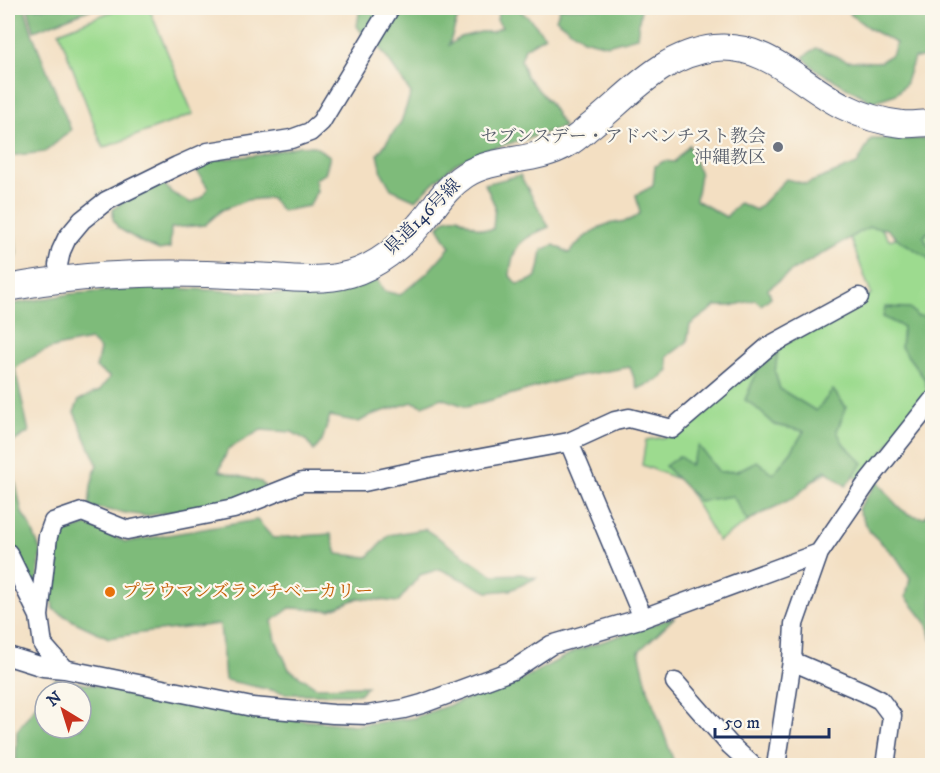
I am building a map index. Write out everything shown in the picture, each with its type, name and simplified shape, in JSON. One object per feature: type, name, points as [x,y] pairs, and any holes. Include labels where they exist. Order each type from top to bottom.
[{"type":"main road","name":"県道146号線","points":[[8,288],[92,275],[157,272],[296,279],[348,274],[369,266],[404,241],[450,186],[466,174],[484,166],[546,153],[567,145],[656,70],[674,59],[696,51],[737,48],[762,55],[824,95],[874,118],[902,124],[933,123]]},
{"type":"street","points":[[61,280],[58,265],[67,238],[82,220],[105,201],[208,152],[291,139],[310,132],[321,122],[390,8]]},
{"type":"street","points":[[64,669],[43,645],[39,616],[48,536],[53,522],[82,512],[127,530],[234,509],[302,482],[364,482],[569,442],[615,421],[629,418],[672,429],[769,346],[859,297]]},
{"type":"street","points":[[776,765],[792,661],[794,624],[819,553],[869,480],[933,401]]},
{"type":"street","points":[[569,442],[643,618]]},
{"type":"street","points":[[8,553],[39,616]]},
{"type":"street","points":[[8,656],[43,667],[64,669],[252,707],[367,715],[422,704],[513,670],[551,645],[643,618],[819,553]]},
{"type":"street","points":[[792,661],[880,700],[892,716],[885,765]]},
{"type":"street","points":[[675,682],[730,745],[753,765]]},
{"type":"green space","points":[[8,8],[25,8],[32,33],[71,130],[45,152],[8,156]]},
{"type":"green space","points":[[28,8],[94,8],[34,31]]},
{"type":"green space","points":[[120,8],[149,8],[193,114],[103,148],[59,32]]},
{"type":"green space","points":[[360,8],[382,8],[364,36],[357,26]]},
{"type":"green space","points":[[403,8],[464,8],[457,20],[449,45],[461,37],[492,32],[502,27],[497,20],[499,8],[517,8],[545,36],[525,48],[521,60],[526,76],[549,102],[564,127],[482,151],[455,164],[416,200],[391,189],[382,173],[378,154],[401,122],[411,93],[378,45]]},
{"type":"green space","points":[[560,8],[641,8],[637,37],[607,45],[583,39],[556,19]]},
{"type":"green space","points":[[853,8],[932,8],[932,58],[914,58],[905,85],[896,94],[872,102],[815,69],[803,57],[816,48],[848,61],[880,62],[893,53],[896,43],[870,29],[850,14]]},
{"type":"green space","points":[[871,139],[932,139],[932,231],[923,237],[932,251],[932,265],[927,257],[899,240],[887,229],[869,227],[792,271],[768,289],[771,297],[761,305],[755,300],[731,306],[716,306],[690,325],[687,342],[667,357],[669,371],[661,378],[638,389],[630,367],[572,377],[467,407],[441,398],[423,406],[413,402],[371,415],[359,422],[330,416],[322,441],[314,451],[306,440],[292,432],[261,430],[228,449],[219,471],[261,482],[266,488],[233,502],[145,516],[89,507],[91,486],[97,464],[74,412],[79,400],[99,391],[110,377],[96,368],[100,349],[90,340],[51,349],[33,356],[15,369],[29,432],[10,444],[22,513],[31,527],[41,552],[37,583],[28,583],[8,541],[8,305],[70,294],[158,287],[318,296],[352,289],[377,280],[384,291],[400,295],[427,273],[450,247],[438,227],[446,219],[458,217],[479,228],[493,229],[495,206],[485,184],[520,175],[549,227],[525,239],[516,250],[510,276],[517,284],[535,277],[539,269],[542,250],[554,245],[569,253],[598,228],[636,217],[640,213],[636,195],[653,186],[655,166],[664,161],[674,162],[689,145],[700,174],[696,200],[726,217],[739,203],[756,210],[786,179],[806,184],[857,164]]},
{"type":"green space","points":[[299,146],[314,146],[330,156],[325,174],[315,179],[317,191],[309,206],[282,211],[271,198],[247,200],[222,210],[205,225],[171,228],[170,248],[159,250],[118,228],[113,219],[113,209],[132,196],[162,182],[172,193],[191,203],[203,197],[208,188],[195,168],[212,160],[260,155]]},
{"type":"green space","points":[[8,168],[17,256],[8,260]]},
{"type":"green space","points":[[877,222],[889,240],[932,227],[932,315],[913,331],[928,394],[861,480],[836,466],[718,541],[683,481],[642,465],[646,440],[673,436],[780,347],[871,294],[849,234]]},
{"type":"green space","points":[[885,307],[910,308],[917,316],[930,317],[932,314],[932,389],[901,347],[903,327],[883,317]]},
{"type":"green space","points":[[778,350],[775,372],[780,389],[816,411],[833,390],[846,407],[837,431],[843,443],[863,463],[846,486],[825,470],[795,497],[747,521],[733,496],[699,501],[665,466],[679,456],[690,465],[699,446],[719,472],[737,471],[757,461],[773,474],[804,431],[775,425],[745,400],[758,369]]},
{"type":"green space","points":[[878,481],[897,506],[909,514],[925,517],[932,506],[932,641],[928,625],[906,597],[910,578],[897,558],[870,532],[858,509]]},
{"type":"green space","points":[[257,520],[273,538],[331,534],[337,554],[368,557],[389,535],[425,529],[493,575],[521,574],[536,578],[511,590],[488,592],[440,569],[420,575],[398,602],[359,598],[330,610],[290,608],[272,621],[276,640],[289,669],[316,687],[367,686],[359,694],[289,694],[225,680],[220,624],[109,638],[53,609],[50,577],[61,534],[87,525],[126,542]]},
{"type":"green space","points":[[675,617],[639,651],[648,689],[675,765],[16,766],[17,731],[33,709],[33,740],[93,740],[93,685],[253,716],[357,725],[413,718],[521,680],[575,651]]},
{"type":"place","name":"セブンスデー・アドベンチスト教会 沖縄教区","points":[[778,147]]},
{"type":"place","name":"プラウマンズランチベーカリー","points":[[110,592]]}]
